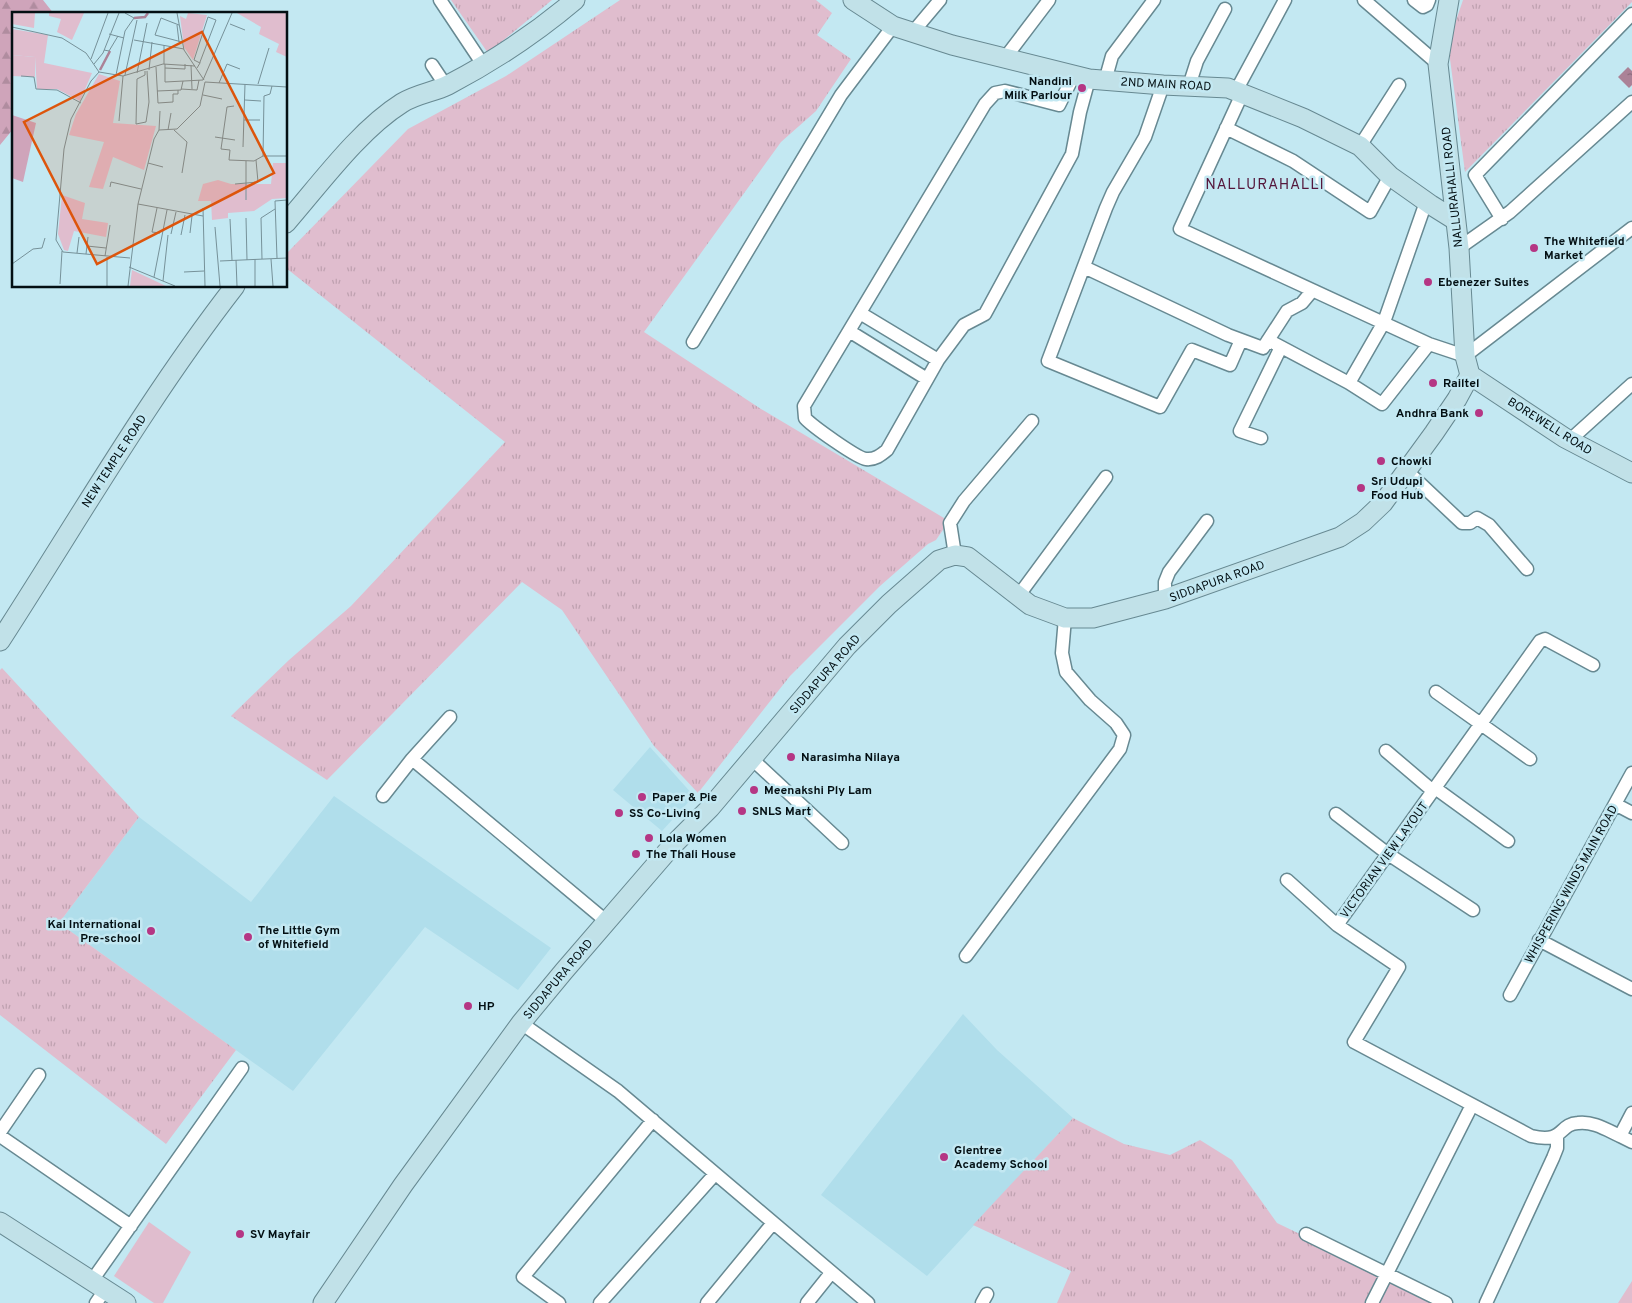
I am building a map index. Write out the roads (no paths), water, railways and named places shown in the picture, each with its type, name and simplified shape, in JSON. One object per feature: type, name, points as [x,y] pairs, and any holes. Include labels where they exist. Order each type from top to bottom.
[{"type":"street","points":[[440,0],[484,66]]},
{"type":"street","points":[[288,221],[351,147],[385,116],[404,102],[446,86],[484,66],[553,18],[575,0]]},
{"type":"street","name":"2ND MAIN ROAD","points":[[853,0],[893,26],[952,45],[1005,58],[1089,78],[1163,86],[1228,88],[1239,92],[1303,118],[1360,146],[1390,176],[1455,220]]},
{"type":"street","points":[[912,32],[940,0]]},
{"type":"street","points":[[1005,58],[1049,0]]},
{"type":"street","points":[[1089,78],[1072,154],[985,314],[964,325],[938,360],[887,450],[876,458],[865,459],[814,427],[805,418],[804,406],[985,104],[994,93],[1005,91],[1059,105],[1112,56],[1154,0]]},
{"type":"street","points":[[1285,0],[1239,92],[1226,128],[1180,229],[1429,344],[1465,356],[1632,228]]},
{"type":"street","points":[[1364,0],[1438,64]]},
{"type":"street","points":[[1414,0],[1423,7],[1427,5],[1428,0]]},
{"type":"street","name":"NALLURAHALLI ROAD","points":[[1446,1],[1438,64],[1459,248],[1465,356],[1470,375]]},
{"type":"street","points":[[1189,86],[1197,61],[1225,9]]},
{"type":"street","points":[[1502,219],[1475,175],[1632,14]]},
{"type":"street","points":[[693,342],[841,95],[893,26]]},
{"type":"street","points":[[432,65],[446,86]]},
{"type":"street","points":[[1360,146],[1399,85]]},
{"type":"street","points":[[1163,86],[1145,137],[1113,192],[1106,208],[1048,361],[1160,407],[1192,350],[1230,365],[1241,340]]},
{"type":"street","points":[[1459,248],[1502,219],[1632,102]]},
{"type":"street","points":[[1226,128],[1293,161],[1370,212],[1390,176]]},
{"type":"street","points":[[1349,383],[1384,322],[1426,202]]},
{"type":"street","points":[[1084,267],[1241,340],[1263,348],[1287,310],[1302,303],[1312,291]]},
{"type":"street","name":"NEW TEMPLE ROAD","points":[[0,642],[77,518],[192,342],[233,288]]},
{"type":"street","points":[[860,312],[938,360]]},
{"type":"street","points":[[849,331],[927,379]]},
{"type":"street","points":[[1268,340],[1349,383],[1382,404],[1429,344]]},
{"type":"street","points":[[1261,438],[1240,431],[1281,347]]},
{"type":"street","name":"BOREWELL ROAD","points":[[1470,375],[1570,440],[1629,467]]},
{"type":"street","name":"SIDDAPURA ROAD","points":[[323,1303],[398,1192],[521,1023],[606,921],[671,848],[710,808],[847,646],[882,611],[939,560],[955,555],[968,558],[1030,605],[1065,618],[1093,618],[1165,600],[1340,537],[1363,522],[1383,503],[1407,471],[1448,413],[1470,375]]},
{"type":"street","points":[[1570,440],[1632,384]]},
{"type":"street","points":[[955,555],[950,523],[964,501],[1032,421]]},
{"type":"street","points":[[1407,471],[1462,523],[1470,523],[1477,518],[1489,525],[1527,569]]},
{"type":"street","points":[[1019,595],[1106,476]]},
{"type":"street","points":[[1165,600],[1165,582],[1169,572],[1207,521]]},
{"type":"street","points":[[966,956],[1120,749],[1124,735],[1116,723],[1090,700],[1066,672],[1062,652],[1065,618]]},
{"type":"street","name":"VICTORIAN VIEW LAYOUT","points":[[1557,1137],[1544,1139],[1531,1136],[1354,1042],[1399,967],[1337,925],[1540,641],[1545,639],[1594,665]]},
{"type":"street","points":[[1436,692],[1530,759]]},
{"type":"street","points":[[383,796],[450,717]]},
{"type":"street","points":[[1386,751],[1434,789],[1508,841]]},
{"type":"street","points":[[752,759],[842,843]]},
{"type":"street","points":[[412,760],[606,921]]},
{"type":"street","name":"WHISPERING WINDS MAIN ROAD","points":[[1510,995],[1632,773]]},
{"type":"street","points":[[1615,804],[1632,812]]},
{"type":"street","points":[[1336,814],[1388,854],[1473,910]]},
{"type":"street","points":[[1287,880],[1337,925]]},
{"type":"street","points":[[1539,940],[1632,989]]},
{"type":"street","points":[[521,1023],[618,1091],[868,1303]]},
{"type":"street","points":[[97,1291],[131,1226],[242,1068]]},
{"type":"street","points":[[39,1076],[0,1134],[131,1226]]},
{"type":"street","points":[[1372,1303],[1472,1105]]},
{"type":"street","points":[[1620,1136],[1632,1114]]},
{"type":"street","points":[[559,1303],[523,1277],[653,1120]]},
{"type":"street","points":[[1486,1303],[1553,1158],[1557,1148],[1557,1137],[1576,1122],[1592,1123],[1632,1142]]},
{"type":"street","points":[[600,1303],[715,1174]]},
{"type":"street","points":[[0,1222],[97,1291],[126,1303]]},
{"type":"street","points":[[706,1303],[773,1223]]},
{"type":"street","points":[[1306,1234],[1446,1303]]},
{"type":"street","points":[[807,1303],[831,1273]]},
{"type":"water","points":[[1628,67],[1632,71],[1632,85],[1629,88],[1618,77]]},
{"type":"place","name":"Nandini Milk Parlour","points":[[1082,88]]},
{"type":"place","name":"The Whitefield Market","points":[[1534,248]]},
{"type":"place","name":"Ebenezer Suites","points":[[1428,282]]},
{"type":"place","name":"Railtel","points":[[1433,383]]},
{"type":"place","name":"Andhra Bank","points":[[1479,413]]},
{"type":"place","name":"Chowki","points":[[1381,461]]},
{"type":"place","name":"Sri Udupi Food Hub","points":[[1361,488]]},
{"type":"place","name":"Narasimha Nilaya","points":[[791,757]]},
{"type":"place","name":"Meenakshi Ply Lam","points":[[754,790]]},
{"type":"place","name":"Paper & Pie","points":[[642,797]]},
{"type":"place","name":"SNLS Mart","points":[[742,811]]},
{"type":"place","name":"SS Co-Living","points":[[619,813]]},
{"type":"place","name":"Lola Women","points":[[649,838]]},
{"type":"place","name":"The Thali House","points":[[636,854]]},
{"type":"place","name":"Kai International Pre-school","points":[[151,931]]},
{"type":"place","name":"The Little Gym of Whitefield","points":[[248,937]]},
{"type":"place","name":"HP","points":[[468,1006]]},
{"type":"place","name":"Glentree Academy School","points":[[944,1157]]},
{"type":"place","name":"SV Mayfair","points":[[240,1234]]},
{"type":"district","name":"NALLURAHALLI","points":[[1265,184]]}]
